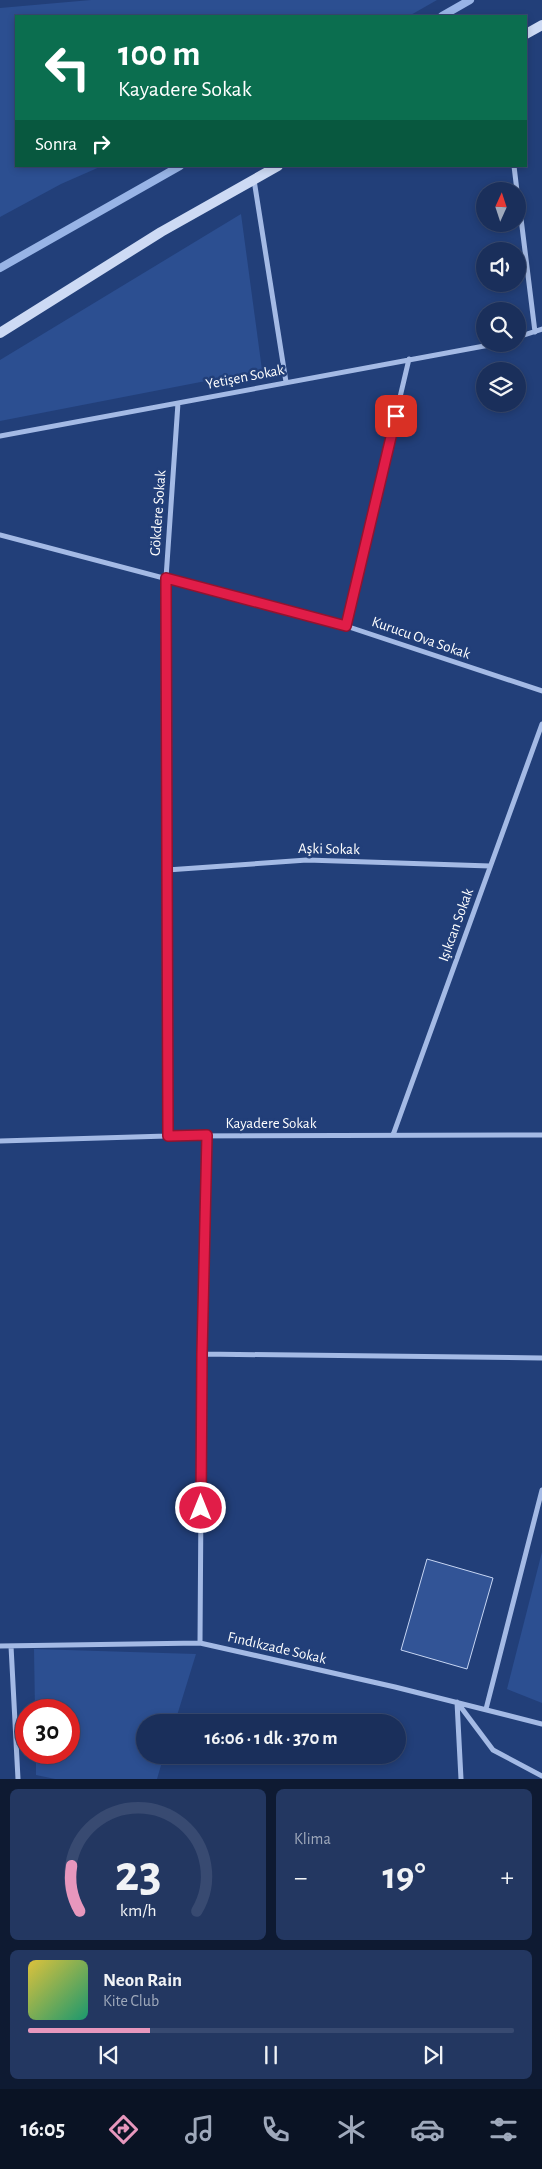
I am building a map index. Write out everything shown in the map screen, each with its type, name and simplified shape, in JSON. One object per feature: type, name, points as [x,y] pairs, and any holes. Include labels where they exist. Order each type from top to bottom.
[{"type":"main road","points":[[527,33],[542,25]]},
{"type":"main road","points":[[0,333],[161,232],[276,167]]},
{"type":"street","points":[[514,167],[516,182]]},
{"type":"street","points":[[254,179],[286,382]]},
{"type":"street","points":[[522,232],[535,332]]},
{"type":"street","points":[[526,335],[542,330]]},
{"type":"street","name":"Yetişen Sokak","points":[[0,436],[476,347]]},
{"type":"street","points":[[346,626],[409,359]]},
{"type":"street","name":"Gökdere Sokak","points":[[168,1136],[166,578],[178,403]]},
{"type":"street","name":"Kurucu Ova Sokak","points":[[0,535],[346,626],[542,692]]},
{"type":"street","name":"Işıkcan Sokak","points":[[393,1135],[542,724]]},
{"type":"street","name":"Aşki Sokak","points":[[167,870],[307,860],[490,866]]},
{"type":"street","points":[[200,1643],[202,1354],[207,1135]]},
{"type":"street","name":"Kayadere Sokak","points":[[0,1141],[207,1135],[542,1135]]},
{"type":"street","points":[[202,1354],[542,1358]]},
{"type":"street","points":[[486,1709],[542,1490]]},
{"type":"street","name":"Fındıkzade Sokak","points":[[0,1646],[200,1643],[457,1702],[542,1724]]},
{"type":"street","points":[[11,1646],[18,1779]]},
{"type":"street","points":[[457,1702],[493,1750],[542,1776]]},
{"type":"street","points":[[457,1702],[461,1779]]},
{"type":"shaded area","points":[[91,0],[437,0],[411,15],[15,15],[15,167],[100,167],[61,184],[0,217],[0,8]]},
{"type":"shaded area","points":[[241,214],[262,370],[0,421],[0,360]]},
{"type":"shaded area","points":[[542,1552],[542,1703],[507,1689]]},
{"type":"shaded area","points":[[34,1649],[196,1654],[177,1714],[136,1714],[136,1764],[161,1764],[157,1779],[55,1779],[36,1775],[36,1764],[80,1764],[80,1699],[35,1699]]},
{"type":"building","points":[[427,1559],[493,1578],[467,1669],[401,1650]]},
{"type":"waterway","points":[[444,15],[470,0]]},
{"type":"waterway","points":[[0,268],[178,167]]},
{"type":"route","points":[[201,1508],[207,1135],[168,1136],[166,578],[346,626],[396,416]]}]
